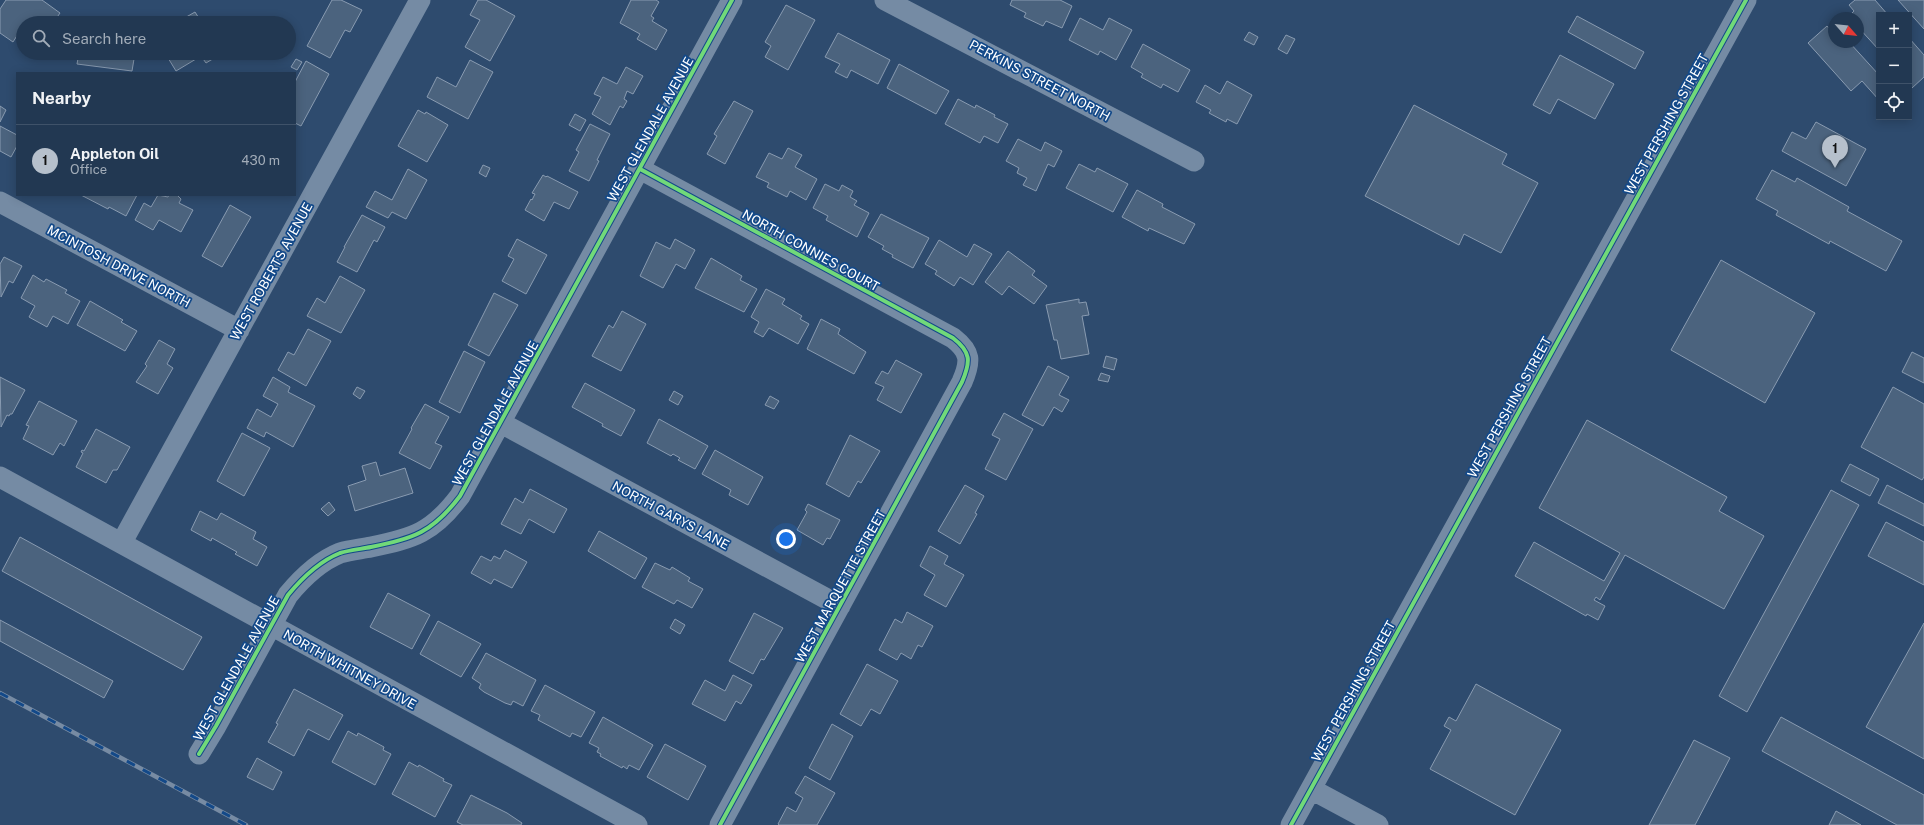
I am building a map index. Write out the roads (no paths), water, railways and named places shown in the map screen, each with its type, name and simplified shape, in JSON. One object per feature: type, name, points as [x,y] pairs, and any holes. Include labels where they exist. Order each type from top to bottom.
[{"type":"street","name":"WEST ROBERTS AVENUE","points":[[122,542],[420,0]]},
{"type":"street","name":"WEST GLENDALE AVENUE","points":[[199,754],[288,595],[300,581],[324,562],[340,553],[404,540],[422,533],[450,510],[460,496],[732,0]]},
{"type":"street","name":"PERKINS STREET NORTH","points":[[885,0],[1194,161]]},
{"type":"street","name":"WEST PERSHING STREET","points":[[1291,825],[1746,0]]},
{"type":"street","name":"NORTH CONNIES COURT","points":[[640,169],[953,338],[962,345],[968,353]]},
{"type":"street","name":"MCINTOSH DRIVE NORTH","points":[[0,202],[239,330]]},
{"type":"street","name":"WEST MARQUETTE STREET","points":[[720,825],[962,382],[968,367],[968,353]]},
{"type":"street","name":"NORTH GARYS LANE","points":[[501,423],[840,606]]},
{"type":"street","name":"NORTH WHITNEY DRIVE","points":[[0,477],[122,542],[271,626],[637,825]]},
{"type":"street","points":[[1311,789],[1378,825]]},
{"type":"railway","points":[[0,693],[246,825]]},
{"type":"place","name":"Appleton Oil","points":[[1835,168]]}]
